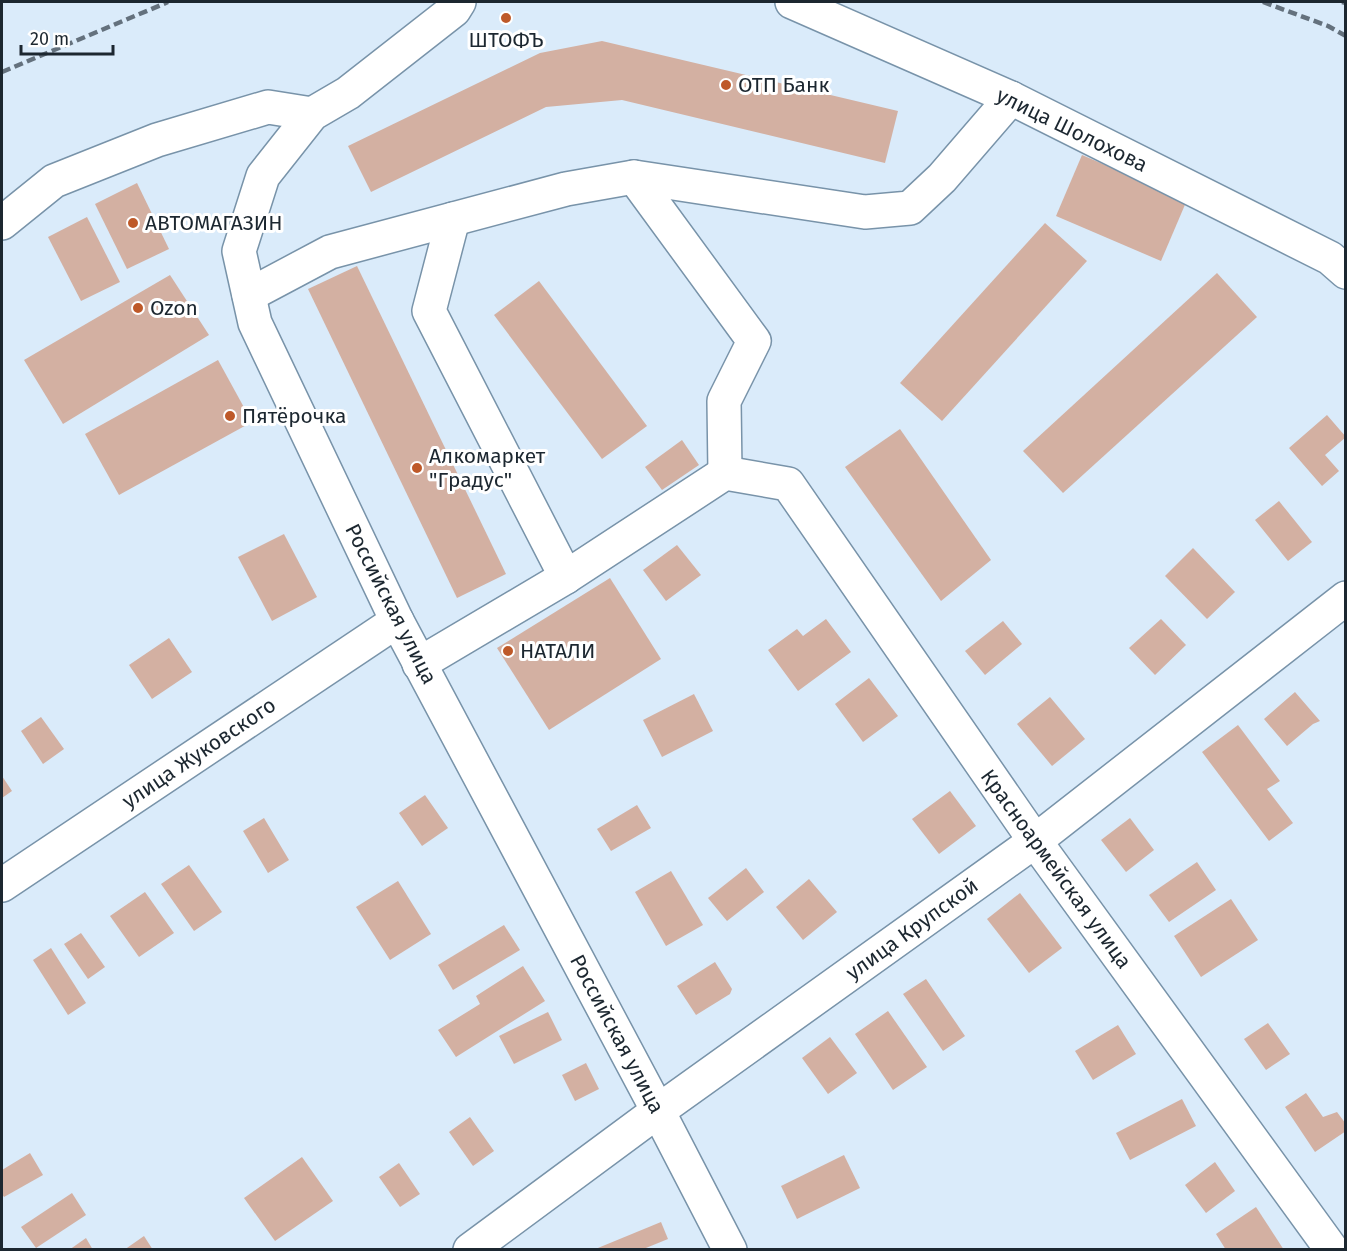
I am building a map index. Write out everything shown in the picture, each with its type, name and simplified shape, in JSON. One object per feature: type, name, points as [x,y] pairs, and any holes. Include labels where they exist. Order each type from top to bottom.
[{"type":"street","name":"Российская улица","points":[[459,2],[454,10],[348,93],[312,114],[262,177],[238,251],[255,323],[397,621],[730,1250]]},
{"type":"street","name":"улица Шолохова","points":[[792,2],[1011,98],[1330,258],[1346,272]]},
{"type":"street","points":[[249,295],[330,252],[566,189],[634,177],[865,212],[910,208],[942,178],[1011,98]]},
{"type":"street","points":[[2,223],[54,181],[157,140],[268,107],[312,114]]},
{"type":"street","points":[[419,664],[566,577],[725,473],[724,401],[754,341],[634,177]]},
{"type":"street","points":[[453,219],[429,311],[566,577]]},
{"type":"street","name":"Красноармейская улица","points":[[725,473],[788,484],[1035,841],[1332,1250]]},
{"type":"street","name":"улица Крупской","points":[[470,1250],[658,1111],[1035,841],[1346,598]]},
{"type":"street","name":"улица Жуковского","points":[[2,885],[397,621]]},
{"type":"building","points":[[602,41],[898,111],[885,163],[622,100],[546,107],[371,192],[348,146],[540,53]]},
{"type":"building","points":[[1082,155],[1187,200],[1161,261],[1056,216]]},
{"type":"building","points":[[137,183],[169,249],[127,269],[95,204]]},
{"type":"building","points":[[87,217],[120,282],[81,301],[48,237]]},
{"type":"building","points":[[1045,223],[1087,261],[942,421],[900,383]]},
{"type":"building","points":[[357,266],[506,574],[457,598],[308,289]]},
{"type":"building","points":[[1217,273],[1257,317],[1063,493],[1023,451]]},
{"type":"building","points":[[170,275],[209,335],[63,424],[24,360]]},
{"type":"building","points":[[539,281],[647,426],[602,459],[494,315]]},
{"type":"building","points":[[218,360],[252,422],[119,495],[85,434]]},
{"type":"building","points":[[1327,415],[1346,437],[1325,455],[1339,471],[1322,486],[1289,448]]},
{"type":"building","points":[[900,429],[991,560],[941,601],[845,467]]},
{"type":"building","points":[[682,440],[699,465],[662,490],[645,467]]},
{"type":"building","points":[[1279,501],[1312,542],[1288,561],[1255,520]]},
{"type":"building","points":[[284,534],[317,597],[272,621],[238,557]]},
{"type":"building","points":[[677,545],[701,575],[666,601],[643,570]]},
{"type":"building","points":[[1193,548],[1235,592],[1207,619],[1165,576]]},
{"type":"building","points":[[610,578],[661,659],[549,730],[497,648]]},
{"type":"building","points":[[826,619],[851,652],[798,691],[768,650],[797,629],[803,636]]},
{"type":"building","points":[[1161,619],[1186,645],[1155,675],[1129,648]]},
{"type":"building","points":[[1003,621],[1022,644],[985,675],[965,651]]},
{"type":"building","points":[[169,638],[192,672],[152,699],[129,665]]},
{"type":"building","points":[[869,678],[898,716],[863,742],[835,704]]},
{"type":"building","points":[[1295,692],[1320,721],[1313,724],[1287,746],[1264,719]]},
{"type":"building","points":[[694,694],[713,731],[662,757],[643,720]]},
{"type":"building","points":[[1050,697],[1085,739],[1052,766],[1017,724]]},
{"type":"building","points":[[41,717],[64,749],[43,764],[21,731]]},
{"type":"building","points":[[1238,725],[1280,781],[1267,789],[1293,823],[1269,841],[1202,752]]},
{"type":"building","points":[[2,776],[12,791],[2,798]]},
{"type":"building","points":[[950,791],[976,826],[939,854],[912,819]]},
{"type":"building","points":[[425,795],[448,828],[422,846],[399,813]]},
{"type":"building","points":[[637,805],[651,828],[611,851],[597,829]]},
{"type":"building","points":[[264,818],[289,860],[268,873],[243,831]]},
{"type":"building","points":[[1130,818],[1154,850],[1126,872],[1101,840]]},
{"type":"building","points":[[1197,862],[1216,890],[1169,922],[1149,895]]},
{"type":"building","points":[[189,865],[222,912],[194,931],[161,884]]},
{"type":"building","points":[[746,868],[764,892],[727,921],[708,898]]},
{"type":"building","points":[[671,871],[703,925],[666,946],[635,892]]},
{"type":"building","points":[[809,879],[837,912],[803,940],[776,907]]},
{"type":"building","points":[[398,881],[431,934],[390,960],[356,907]]},
{"type":"building","points":[[145,892],[174,933],[139,957],[110,916]]},
{"type":"building","points":[[1020,893],[1062,948],[1029,973],[987,919]]},
{"type":"building","points":[[1231,899],[1258,940],[1201,977],[1174,936]]},
{"type":"building","points":[[504,925],[520,950],[453,990],[438,965]]},
{"type":"building","points":[[81,933],[105,967],[88,979],[64,944]]},
{"type":"building","points":[[51,948],[86,1003],[68,1015],[33,960]]},
{"type":"building","points":[[715,962],[732,989],[730,994],[696,1015],[677,986]]},
{"type":"building","points":[[523,966],[545,1001],[456,1057],[438,1030],[480,1004],[476,996]]},
{"type":"building","points":[[926,979],[965,1036],[943,1051],[903,994]]},
{"type":"building","points":[[888,1011],[927,1067],[893,1090],[855,1034]]},
{"type":"building","points":[[548,1012],[562,1040],[514,1064],[499,1036]]},
{"type":"building","points":[[1268,1023],[1290,1054],[1266,1070],[1244,1039]]},
{"type":"building","points":[[1118,1025],[1136,1054],[1093,1080],[1075,1051]]},
{"type":"building","points":[[830,1037],[857,1073],[828,1094],[802,1058]]},
{"type":"building","points":[[586,1063],[599,1089],[575,1101],[562,1075]]},
{"type":"building","points":[[1306,1093],[1323,1117],[1337,1112],[1346,1124],[1346,1131],[1315,1152],[1285,1107]]},
{"type":"building","points":[[1182,1099],[1196,1126],[1130,1160],[1116,1133]]},
{"type":"building","points":[[470,1117],[494,1151],[473,1166],[449,1132]]},
{"type":"building","points":[[30,1153],[43,1175],[4,1197],[2,1170]]},
{"type":"building","points":[[844,1155],[860,1188],[797,1219],[781,1186]]},
{"type":"building","points":[[302,1157],[333,1201],[275,1241],[244,1198]]},
{"type":"building","points":[[1215,1162],[1235,1191],[1206,1213],[1185,1185]]},
{"type":"building","points":[[399,1163],[420,1194],[400,1207],[379,1177]]},
{"type":"building","points":[[72,1193],[86,1215],[36,1248],[21,1227]]},
{"type":"building","points":[[1256,1207],[1284,1250],[1226,1250],[1216,1234]]},
{"type":"building","points":[[661,1222],[668,1239],[641,1250],[593,1250]]},
{"type":"building","points":[[144,1236],[153,1250],[124,1250]]},
{"type":"building","points":[[86,1238],[93,1250],[69,1250]]},
{"type":"railway","points":[[2,72],[168,2]]},
{"type":"railway","points":[[1263,2],[1328,26],[1346,36]]},
{"type":"railway","points":[[1342,2],[1346,3]]},
{"type":"place","name":"ШТОФЪ","points":[[506,18]]},
{"type":"place","name":"ОТП Банк","points":[[726,85]]},
{"type":"place","name":"АВТОМАГАЗИН","points":[[133,223]]},
{"type":"place","name":"Ozon","points":[[138,308]]},
{"type":"place","name":"Пятёрочка","points":[[230,416]]},
{"type":"place","name":"Алкомаркет \"Градус\"","points":[[417,468]]},
{"type":"place","name":"НАТАЛИ","points":[[508,651]]}]
